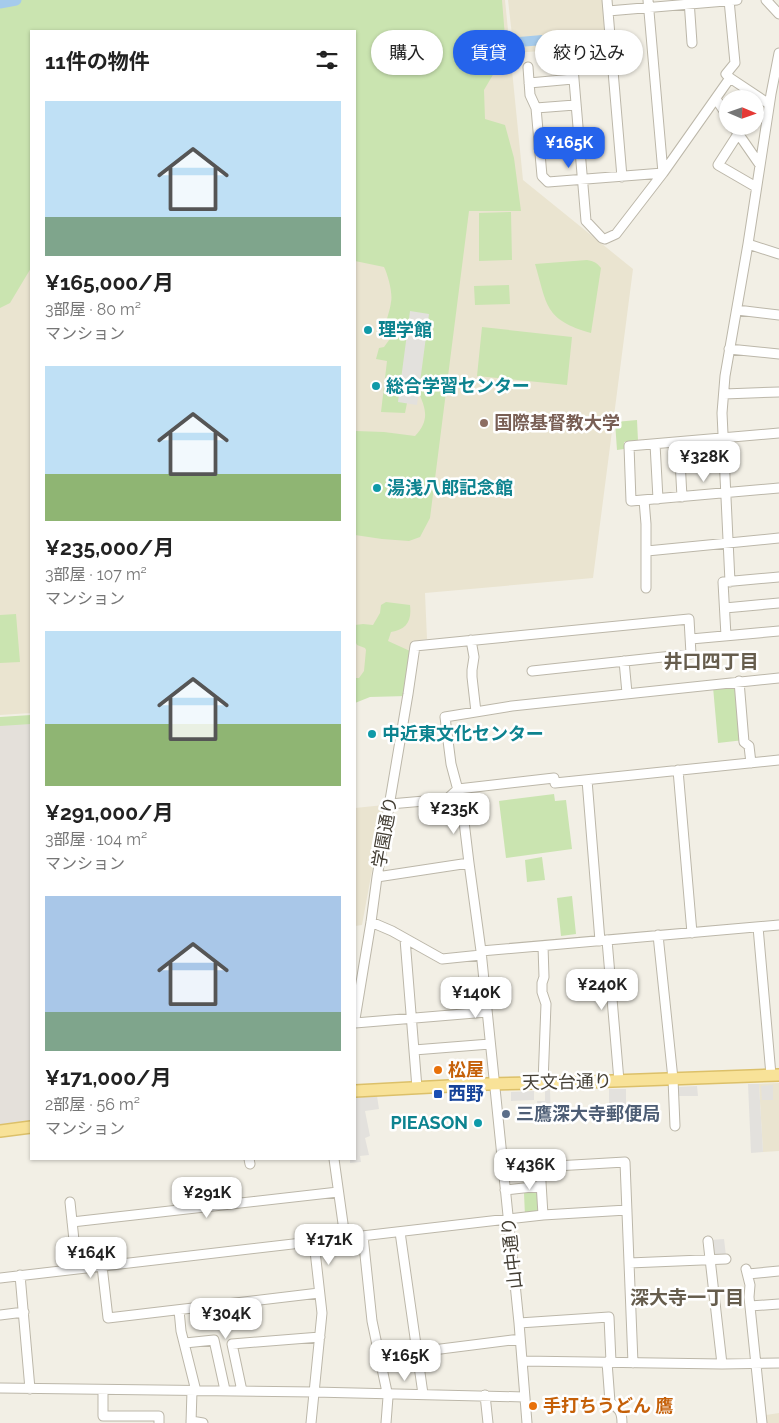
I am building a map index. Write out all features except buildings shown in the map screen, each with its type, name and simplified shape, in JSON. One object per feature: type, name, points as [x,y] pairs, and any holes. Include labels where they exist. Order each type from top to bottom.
[{"type":"main road","name":"天文台通り","points":[[356,1091],[494,1084],[775,1075]]},
{"type":"main road","points":[[0,1131],[30,1128]]},
{"type":"street","points":[[607,0],[610,30]]},
{"type":"street","points":[[729,0],[735,62],[726,74],[769,104]]},
{"type":"street","points":[[608,11],[648,4],[737,0]]},
{"type":"street","points":[[766,0],[779,14]]},
{"type":"street","points":[[689,2],[692,43]]},
{"type":"street","points":[[648,4],[663,173]]},
{"type":"street","points":[[730,582],[722,413],[729,349],[779,53]]},
{"type":"street","points":[[528,67],[530,94],[536,108],[542,176],[548,182],[663,173]]},
{"type":"street","points":[[574,75],[586,221],[605,239],[616,234],[663,173],[730,78]]},
{"type":"street","points":[[614,75],[622,177]]},
{"type":"street","points":[[529,83],[574,79]]},
{"type":"street","points":[[771,94],[779,100]]},
{"type":"street","points":[[716,99],[719,104]]},
{"type":"street","points":[[536,108],[575,105]]},
{"type":"street","points":[[733,135],[718,165],[756,187]]},
{"type":"street","points":[[739,135],[760,165]]},
{"type":"street","points":[[748,244],[779,254]]},
{"type":"street","points":[[737,310],[779,315]]},
{"type":"street","points":[[729,349],[779,354]]},
{"type":"street","points":[[724,394],[779,392]]},
{"type":"street","points":[[779,433],[629,446],[631,501],[779,488]]},
{"type":"street","points":[[679,442],[682,497]]},
{"type":"street","points":[[654,444],[658,499]]},
{"type":"street","points":[[644,500],[647,551],[646,588]]},
{"type":"street","points":[[647,551],[779,538]]},
{"type":"street","points":[[726,636],[723,582],[779,577]]},
{"type":"street","points":[[725,608],[779,603]]},
{"type":"street","points":[[532,671],[691,654],[689,619],[471,640],[474,657],[472,678],[476,712],[627,693],[779,678]]},
{"type":"street","points":[[691,639],[779,631]]},
{"type":"street","name":"学園通り","points":[[356,1006],[415,646],[471,640]]},
{"type":"street","points":[[624,661],[627,693]]},
{"type":"street","points":[[739,681],[744,742],[749,746],[751,763]]},
{"type":"street","name":"山中通り","points":[[476,712],[445,716],[451,764],[462,804],[481,953],[519,1323],[527,1423]]},
{"type":"street","points":[[390,804],[447,799],[458,789],[554,778],[555,783],[779,760]]},
{"type":"street","points":[[678,770],[692,933]]},
{"type":"street","points":[[587,780],[620,1081]]},
{"type":"street","points":[[377,877],[469,863]]},
{"type":"street","points":[[371,922],[442,958],[604,940],[779,925]]},
{"type":"street","points":[[758,927],[775,1075]]},
{"type":"street","points":[[658,935],[675,1126]]},
{"type":"street","points":[[405,938],[417,1088]]},
{"type":"street","points":[[543,946],[544,977],[542,992],[546,1004],[544,1083]]},
{"type":"street","points":[[356,1023],[487,1012]]},
{"type":"street","points":[[414,1050],[490,1044]]},
{"type":"street","points":[[334,1160],[345,1238]]},
{"type":"street","points":[[503,1169],[625,1162],[633,1363]]},
{"type":"street","points":[[540,1166],[543,1215]]},
{"type":"street","points":[[505,1190],[541,1186]]},
{"type":"street","points":[[72,1222],[338,1192]]},
{"type":"street","points":[[70,1202],[77,1269]]},
{"type":"street","points":[[0,1278],[543,1215],[627,1210]]},
{"type":"street","points":[[400,1232],[423,1394]]},
{"type":"street","points":[[363,1236],[372,1321],[388,1397],[386,1423]]},
{"type":"street","points":[[708,1241],[722,1364]]},
{"type":"street","points":[[311,1423],[322,1313],[314,1242]]},
{"type":"street","points":[[629,1263],[726,1258]]},
{"type":"street","points":[[102,1266],[108,1318],[320,1293]]},
{"type":"street","points":[[762,1423],[749,1297],[750,1285],[747,1271],[779,1271]]},
{"type":"street","points":[[20,1275],[30,1388]]},
{"type":"street","points":[[750,1306],[779,1304]]},
{"type":"street","points":[[179,1310],[181,1331],[194,1391],[191,1422],[203,1423]]},
{"type":"street","points":[[0,1315],[24,1312]]},
{"type":"street","points":[[519,1323],[609,1317],[610,1402],[619,1409],[622,1423]]},
{"type":"street","points":[[242,1391],[232,1344],[320,1337]]},
{"type":"street","points":[[185,1343],[214,1340],[225,1390]]},
{"type":"street","points":[[417,1352],[520,1340]]},
{"type":"street","points":[[522,1361],[779,1363]]},
{"type":"street","points":[[0,1388],[225,1390],[524,1397]]},
{"type":"street","points":[[103,1390],[103,1416],[159,1416],[159,1423]]},
{"type":"street","points":[[485,1395],[488,1423]]},
{"type":"shaded area","name":"国際基督教大学","points":[[304,0],[505,0],[508,30],[453,30],[453,75],[512,75],[523,180],[633,269],[593,578],[425,593],[427,639],[415,641],[406,692],[356,696],[356,30],[257,30]]},
{"type":"shaded area","points":[[508,0],[604,0],[607,30],[535,30],[535,51],[525,52],[525,30],[511,30]]},
{"type":"shaded area","points":[[30,181],[30,713],[0,715],[0,203]]},
{"type":"shaded area","points":[[410,311],[429,314],[417,405],[398,402]]},
{"type":"shaded area","points":[[30,717],[30,1121],[0,1125],[0,719]]},
{"type":"shaded area","points":[[384,805],[362,925],[356,926],[356,808]]},
{"type":"shaded area","points":[[779,1083],[779,1151],[763,1152],[759,1084]]},
{"type":"shaded area","points":[[748,1084],[759,1084],[763,1152],[751,1153]]},
{"type":"shaded area","points":[[773,1085],[773,1100],[762,1100],[761,1086]]},
{"type":"shaded area","points":[[697,1086],[698,1096],[676,1096],[676,1087]]},
{"type":"shaded area","points":[[609,1089],[626,1089],[626,1105],[609,1105]]},
{"type":"shaded area","points":[[550,1090],[551,1122],[544,1122],[544,1114],[538,1114],[537,1101],[545,1101],[545,1091]]},
{"type":"shaded area","points":[[534,1091],[534,1100],[511,1101],[511,1092]]},
{"type":"shaded area","points":[[377,1096],[379,1109],[365,1111],[370,1136],[365,1138],[369,1155],[360,1156],[361,1162],[350,1163],[350,1160],[356,1160],[356,1097]]},
{"type":"shaded area","points":[[724,1239],[726,1256],[714,1257],[710,1240]]},
{"type":"shaded area","points":[[779,1413],[779,1423],[767,1423],[766,1415]]},
{"type":"green space","points":[[0,0],[502,0],[504,30],[453,30],[453,75],[493,75],[484,90],[485,119],[505,125],[514,158],[521,211],[469,211],[430,518],[420,537],[409,541],[356,535],[356,431],[415,436],[423,425],[425,409],[418,391],[407,403],[405,413],[381,412],[387,361],[376,359],[379,348],[384,347],[392,336],[387,327],[391,294],[384,267],[356,261],[356,30],[30,30],[30,270],[10,303],[0,308]]},
{"type":"green space","points":[[511,212],[512,260],[479,261],[479,213]]},
{"type":"green space","points":[[592,261],[601,268],[591,333],[564,322],[550,309],[542,290],[535,264]]},
{"type":"green space","points":[[509,285],[510,304],[475,305],[474,286]]},
{"type":"green space","points":[[482,327],[572,337],[567,385],[477,376]]},
{"type":"green space","points":[[637,420],[638,441],[624,442],[624,449],[617,450],[615,422]]},
{"type":"green space","points":[[386,602],[410,605],[410,616],[407,624],[401,629],[391,632],[388,641],[410,651],[407,696],[370,697],[356,703],[356,678],[359,678],[364,671],[366,650],[356,643],[356,625],[373,625],[380,613],[381,605]]},
{"type":"green space","points":[[16,614],[20,662],[0,663],[0,615]]},
{"type":"green space","points":[[737,685],[744,740],[718,743],[713,687]]},
{"type":"green space","points":[[30,715],[30,724],[0,726],[0,717]]},
{"type":"green space","points":[[554,794],[555,801],[566,800],[572,849],[506,858],[499,801]]},
{"type":"green space","points":[[542,857],[545,880],[527,882],[525,860]]},
{"type":"green space","points":[[572,896],[576,934],[561,936],[557,898]]},
{"type":"green space","points":[[538,1192],[539,1215],[525,1216],[524,1193]]},
{"type":"water","points":[[525,36],[535,36],[535,46],[525,46]]},
{"type":"waterway","points":[[0,3],[16,0]]},
{"type":"place","name":"理学館","points":[[368,330]]},
{"type":"place","name":"総合学習センター","points":[[376,386]]},
{"type":"place","name":"国際基督教大学","points":[[484,423]]},
{"type":"place","name":"湯浅八郎記念館","points":[[377,488]]},
{"type":"place","name":"中近東文化センター","points":[[372,734]]},
{"type":"place","name":"松屋","points":[[438,1070]]},
{"type":"place","name":"西野","points":[[438,1094]]},
{"type":"place","name":"三鷹深大寺郵便局","points":[[506,1114]]},
{"type":"place","name":"PIEASON","points":[[478,1123]]},
{"type":"place","name":"手打ちうどん 鷹","points":[[533,1406]]},
{"type":"district","name":"井口四丁目","points":[[711,661]]},
{"type":"district","name":"深大寺一丁目","points":[[687,1297]]}]
